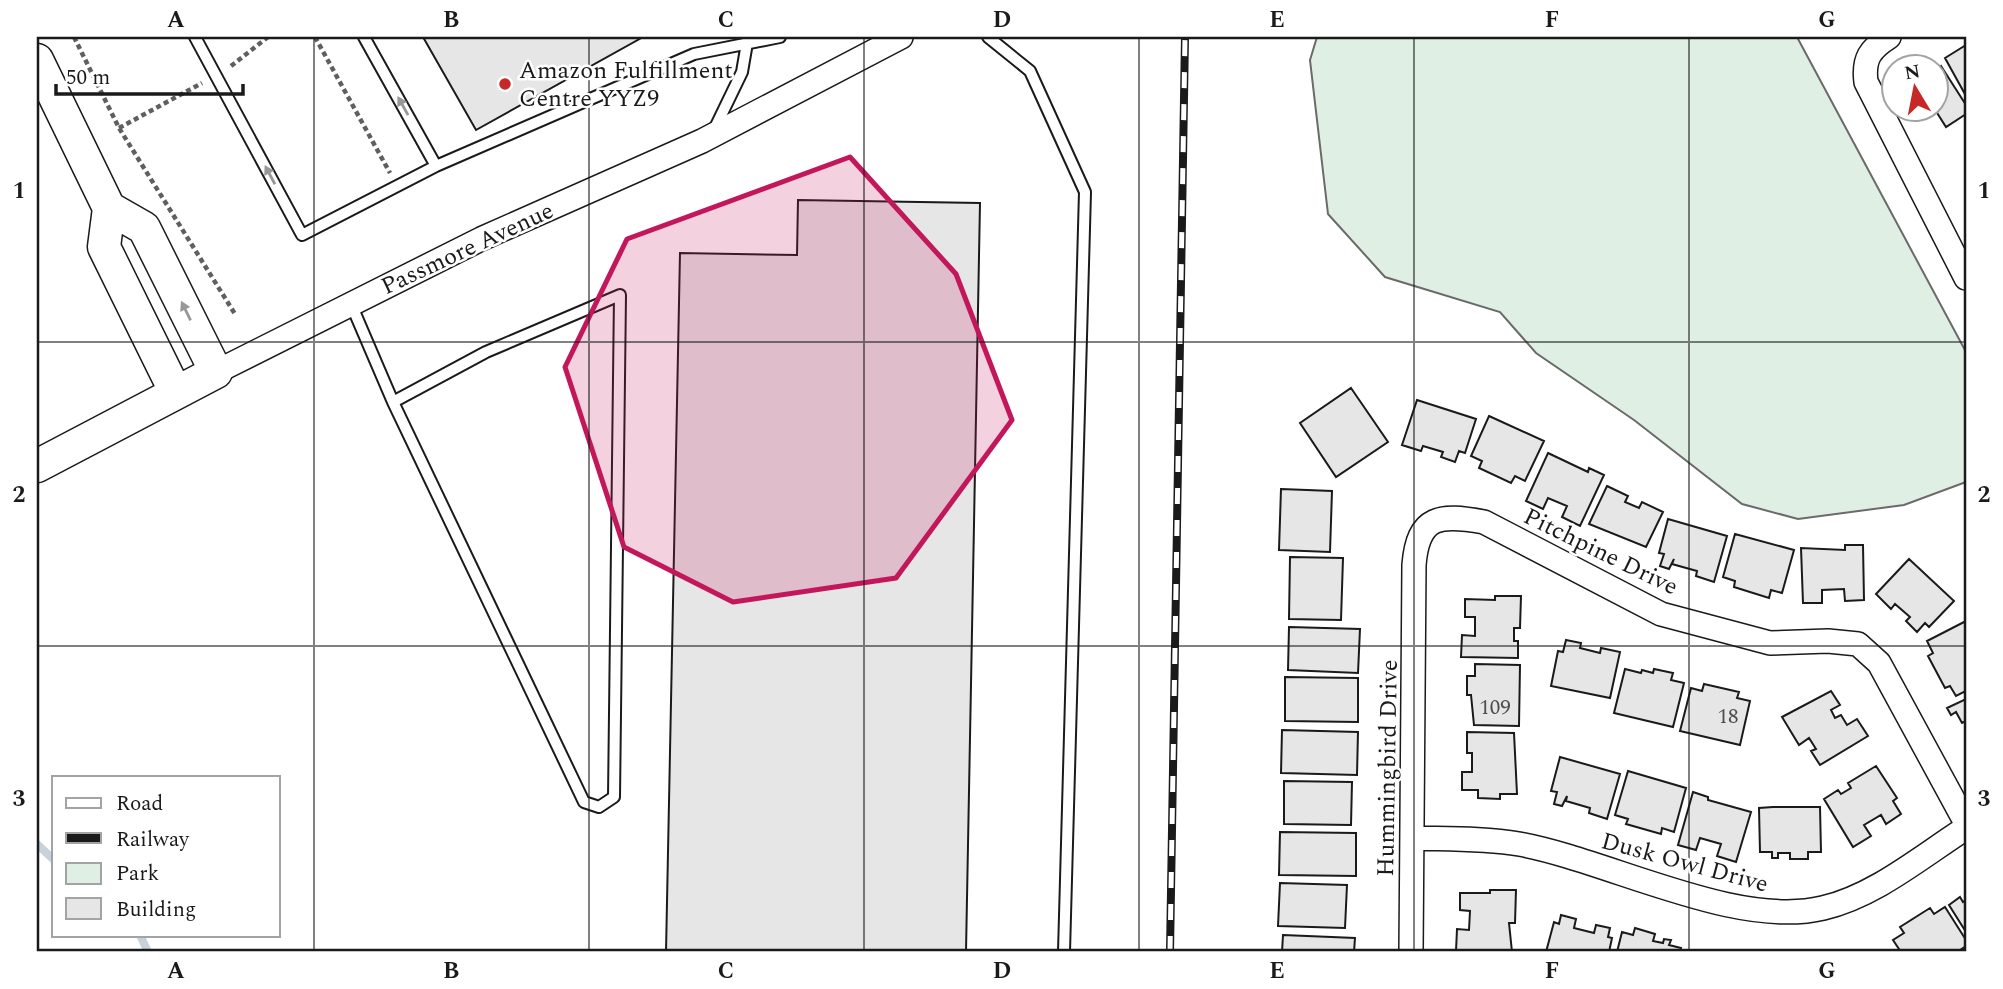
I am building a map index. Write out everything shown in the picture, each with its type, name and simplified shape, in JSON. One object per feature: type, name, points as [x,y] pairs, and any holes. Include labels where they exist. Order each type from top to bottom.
[{"type":"main road","points":[[37,60],[109,208],[104,247],[176,393]]},
{"type":"main road","points":[[109,208],[144,228],[216,372]]},
{"type":"main road","name":"Passmore Avenue","points":[[37,466],[216,372]]},
{"type":"street","name":"Passmore Avenue","points":[[216,372],[481,239],[712,135],[901,37]]},
{"type":"street","points":[[1889,37],[1874,46],[1864,68],[1873,100],[1966,278]]},
{"type":"street","name":"Pitchpine Drive","points":[[1416,585],[1416,542],[1423,527],[1436,520],[1457,517],[1484,522],[1661,614],[1770,643],[1828,641],[1858,644],[1879,663],[1966,825]]},
{"type":"street","name":"Hummingbird Drive","points":[[1411,952],[1416,585]]},
{"type":"street","name":"Dusk Owl Drive","points":[[1412,838],[1520,844],[1711,899],[1764,912],[1796,912],[1824,908],[1858,896],[1966,825]]},
{"type":"lane","points":[[195,37],[302,235],[436,166],[694,54],[748,39],[780,37]]},
{"type":"lane","points":[[364,37],[436,166]]},
{"type":"lane","points":[[988,37],[1030,71],[1085,192],[1064,952]]},
{"type":"lane","points":[[712,135],[742,72],[748,39]]},
{"type":"lane","points":[[351,304],[393,402],[584,802],[599,807],[614,797],[620,295],[486,352],[393,402]]},
{"type":"path","points":[[74,37],[119,128],[235,314]]},
{"type":"path","points":[[119,128],[216,76],[268,37]]},
{"type":"path","points":[[315,37],[397,186]]},
{"type":"highlighted area","points":[[850,157],[956,274],[1012,420],[896,578],[733,602],[624,547],[565,367],[627,239]]},
{"type":"green space","points":[[1317,37],[1797,37],[1966,352],[1966,482],[1904,505],[1798,519],[1742,504],[1634,420],[1536,353],[1500,312],[1385,277],[1328,214],[1310,60]]},
{"type":"building","name":"Amazon Fulfillment Centre YYZ9","points":[[423,37],[643,37],[476,130]]},
{"type":"building","points":[[1966,45],[1966,96],[1951,69],[1951,54]]},
{"type":"building","points":[[1951,82],[1966,105],[1966,114],[1946,127],[1943,122],[1951,122]]},
{"type":"building","points":[[798,200],[980,203],[966,952],[666,952],[680,253],[797,255]]},
{"type":"building","points":[[1351,388],[1388,442],[1336,477],[1300,423]]},
{"type":"building","points":[[1417,400],[1476,419],[1465,453],[1459,451],[1455,462],[1441,457],[1443,452],[1423,446],[1421,451],[1402,445]]},
{"type":"building","points":[[1489,416],[1544,441],[1525,481],[1515,476],[1511,483],[1479,468],[1482,461],[1471,456]]},
{"type":"building","points":[[1548,453],[1588,472],[1589,468],[1604,475],[1580,526],[1562,517],[1567,506],[1548,498],[1543,509],[1526,501]]},
{"type":"building","points":[[1607,486],[1628,496],[1625,502],[1639,508],[1642,502],[1663,512],[1646,547],[1589,524]]},
{"type":"building","points":[[1281,489],[1332,491],[1330,552],[1279,550]]},
{"type":"building","points":[[1668,519],[1727,536],[1714,582],[1696,576],[1697,571],[1672,564],[1674,559],[1669,569],[1660,566],[1664,554],[1659,553]]},
{"type":"building","points":[[1735,534],[1794,550],[1782,593],[1771,590],[1769,598],[1734,587],[1735,581],[1723,577]]},
{"type":"building","points":[[1845,545],[1863,545],[1864,600],[1845,601],[1844,589],[1822,590],[1822,603],[1803,603],[1801,548],[1845,550]]},
{"type":"building","points":[[1290,557],[1343,558],[1341,620],[1289,619]]},
{"type":"building","points":[[1909,559],[1954,601],[1929,627],[1925,623],[1917,632],[1906,621],[1910,617],[1895,604],[1891,609],[1876,594]]},
{"type":"building","points":[[1495,596],[1521,596],[1520,628],[1514,628],[1514,641],[1518,641],[1518,658],[1461,657],[1462,635],[1475,636],[1475,617],[1465,617],[1465,599],[1495,600]]},
{"type":"building","points":[[1966,621],[1966,691],[1956,696],[1950,686],[1945,688],[1928,656],[1933,653],[1927,641]]},
{"type":"building","points":[[1289,627],[1360,629],[1358,673],[1288,670]]},
{"type":"building","points":[[1566,640],[1581,643],[1580,648],[1600,653],[1601,648],[1620,652],[1610,698],[1551,686],[1558,651],[1563,652]]},
{"type":"building","points":[[1475,664],[1520,665],[1519,726],[1474,725],[1471,695],[1467,695],[1467,676],[1475,676]]},
{"type":"building","points":[[1625,669],[1641,673],[1642,670],[1653,673],[1654,669],[1673,673],[1671,680],[1684,683],[1673,727],[1614,713]]},
{"type":"building","points":[[1285,677],[1358,678],[1358,722],[1285,721]]},
{"type":"building","points":[[1704,684],[1739,692],[1737,698],[1750,701],[1740,745],[1680,731],[1691,688],[1702,691]]},
{"type":"building","points":[[1831,691],[1840,705],[1831,710],[1835,718],[1841,715],[1847,725],[1857,719],[1868,736],[1820,765],[1811,751],[1816,749],[1809,738],[1799,745],[1782,717]]},
{"type":"building","points":[[1966,699],[1966,721],[1962,723],[1956,712],[1951,715],[1947,708]]},
{"type":"building","points":[[1282,730],[1358,732],[1357,775],[1281,773]]},
{"type":"building","points":[[1467,732],[1514,733],[1517,794],[1500,794],[1500,799],[1478,798],[1478,790],[1462,790],[1462,772],[1472,772],[1472,753],[1467,753]]},
{"type":"building","points":[[1560,757],[1620,774],[1607,819],[1589,813],[1590,808],[1566,801],[1567,796],[1562,806],[1554,804],[1557,792],[1551,791]]},
{"type":"building","points":[[1876,766],[1897,798],[1893,801],[1901,814],[1886,824],[1881,815],[1864,825],[1871,836],[1853,847],[1824,799],[1838,790],[1841,794],[1851,788],[1848,783]]},
{"type":"building","points":[[1628,771],[1686,788],[1674,832],[1662,828],[1661,834],[1626,824],[1628,819],[1615,815]]},
{"type":"building","points":[[1284,781],[1352,782],[1351,825],[1284,824]]},
{"type":"building","points":[[1693,792],[1708,797],[1708,800],[1751,812],[1736,862],[1717,856],[1721,844],[1700,838],[1696,850],[1678,845]]},
{"type":"building","points":[[1820,807],[1821,852],[1808,852],[1808,859],[1790,859],[1790,853],[1778,853],[1778,858],[1772,858],[1772,852],[1760,852],[1759,808]]},
{"type":"building","points":[[1280,832],[1356,833],[1356,876],[1279,875]]},
{"type":"building","points":[[1280,883],[1347,885],[1345,928],[1278,926]]},
{"type":"building","points":[[1490,890],[1516,890],[1515,923],[1509,923],[1512,952],[1456,951],[1457,929],[1469,930],[1470,911],[1460,910],[1460,893],[1490,893]]},
{"type":"building","points":[[1960,897],[1963,902],[1966,900],[1966,932],[1949,905]]},
{"type":"building","points":[[1945,907],[1966,940],[1966,946],[1957,952],[1901,952],[1893,940],[1904,933],[1900,927],[1930,908],[1934,914]]},
{"type":"building","points":[[1561,915],[1576,919],[1574,928],[1594,933],[1596,925],[1610,928],[1608,937],[1612,938],[1609,952],[1546,952],[1554,922],[1559,924]]},
{"type":"building","points":[[1635,928],[1655,934],[1653,941],[1663,943],[1664,939],[1671,940],[1669,945],[1681,948],[1680,952],[1617,952],[1622,932],[1633,935]]},
{"type":"building","points":[[1283,935],[1355,938],[1354,952],[1282,952]]},
{"type":"waterway","points":[[37,844],[52,858]]},
{"type":"waterway","points":[[140,936],[148,952]]},
{"type":"railway","points":[[1170,952],[1185,37]]},
{"type":"place","name":"Amazon Fulfillment Centre YYZ9","points":[[505,84]]}]
